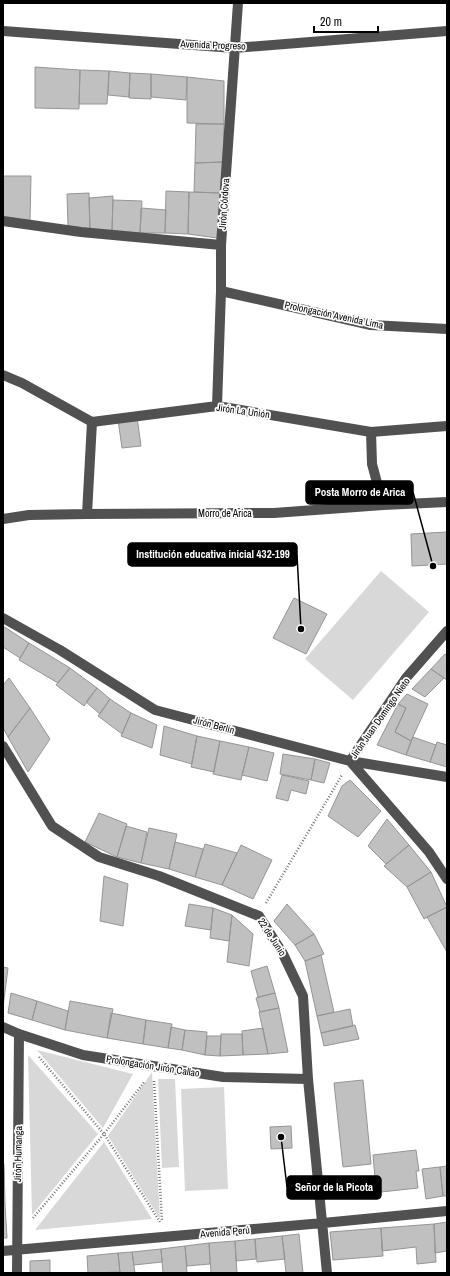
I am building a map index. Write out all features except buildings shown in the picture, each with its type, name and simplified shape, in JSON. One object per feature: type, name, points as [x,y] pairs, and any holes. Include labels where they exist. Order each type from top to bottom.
[{"type":"street","name":"Jirón Córdova","points":[[217,406],[222,245],[238,3]]},
{"type":"street","name":"Avenida Progreso","points":[[3,31],[234,48],[447,31]]},
{"type":"street","points":[[3,221],[81,232],[222,245]]},
{"type":"street","name":"Prolongación Avenida Lima","points":[[221,291],[371,325],[447,329]]},
{"type":"street","points":[[3,375],[22,383],[92,422],[87,514]]},
{"type":"street","name":"Jirón La Unión","points":[[92,422],[217,406],[371,432],[447,426]]},
{"type":"street","points":[[371,432],[372,464],[383,505]]},
{"type":"street","name":"Morro de Arica","points":[[3,519],[29,515],[274,513],[447,502]]},
{"type":"street","name":"Jirón Berlín","points":[[3,618],[60,650],[155,710],[350,761],[447,777]]},
{"type":"street","name":"Jirón Juan Domingo Nieto","points":[[447,631],[406,678],[350,761],[429,852],[447,879]]},
{"type":"street","name":"22 de Junio","points":[[3,746],[52,826],[99,857],[160,876],[259,916],[283,954],[303,996],[308,1079],[327,1273]]},
{"type":"street","name":"Prolongación Jirón Callao","points":[[3,1027],[83,1055],[223,1077],[308,1079]]},
{"type":"street","name":"Jirón Humanga","points":[[17,1273],[20,1034]]},
{"type":"street","name":"Avenida Perú","points":[[3,1251],[447,1211]]},
{"type":"path","points":[[259,916],[350,761]]},
{"type":"path","points":[[20,1034],[104,1134],[163,1226],[154,1077]]},
{"type":"path","points":[[17,1237],[104,1134],[149,1075]]},
{"type":"shaded area","points":[[381,571],[429,612],[353,700],[305,659]]},
{"type":"shaded area","points":[[37,1050],[133,1074],[103,1128]]},
{"type":"shaded area","points":[[28,1055],[98,1134],[32,1215]]},
{"type":"shaded area","points":[[152,1072],[160,1219],[108,1136]]},
{"type":"shaded area","points":[[158,1079],[175,1079],[179,1167],[162,1168]]},
{"type":"shaded area","points":[[224,1087],[228,1189],[185,1191],[181,1089]]},
{"type":"shaded area","points":[[104,1142],[152,1219],[35,1230]]},
{"type":"place","name":"Posta Morro de Arica","points":[[433,566]]},
{"type":"place","name":"Institución educativa inicial 432-199","points":[[301,629]]},
{"type":"place","name":"Señor de la Picota","points":[[281,1137]]}]
